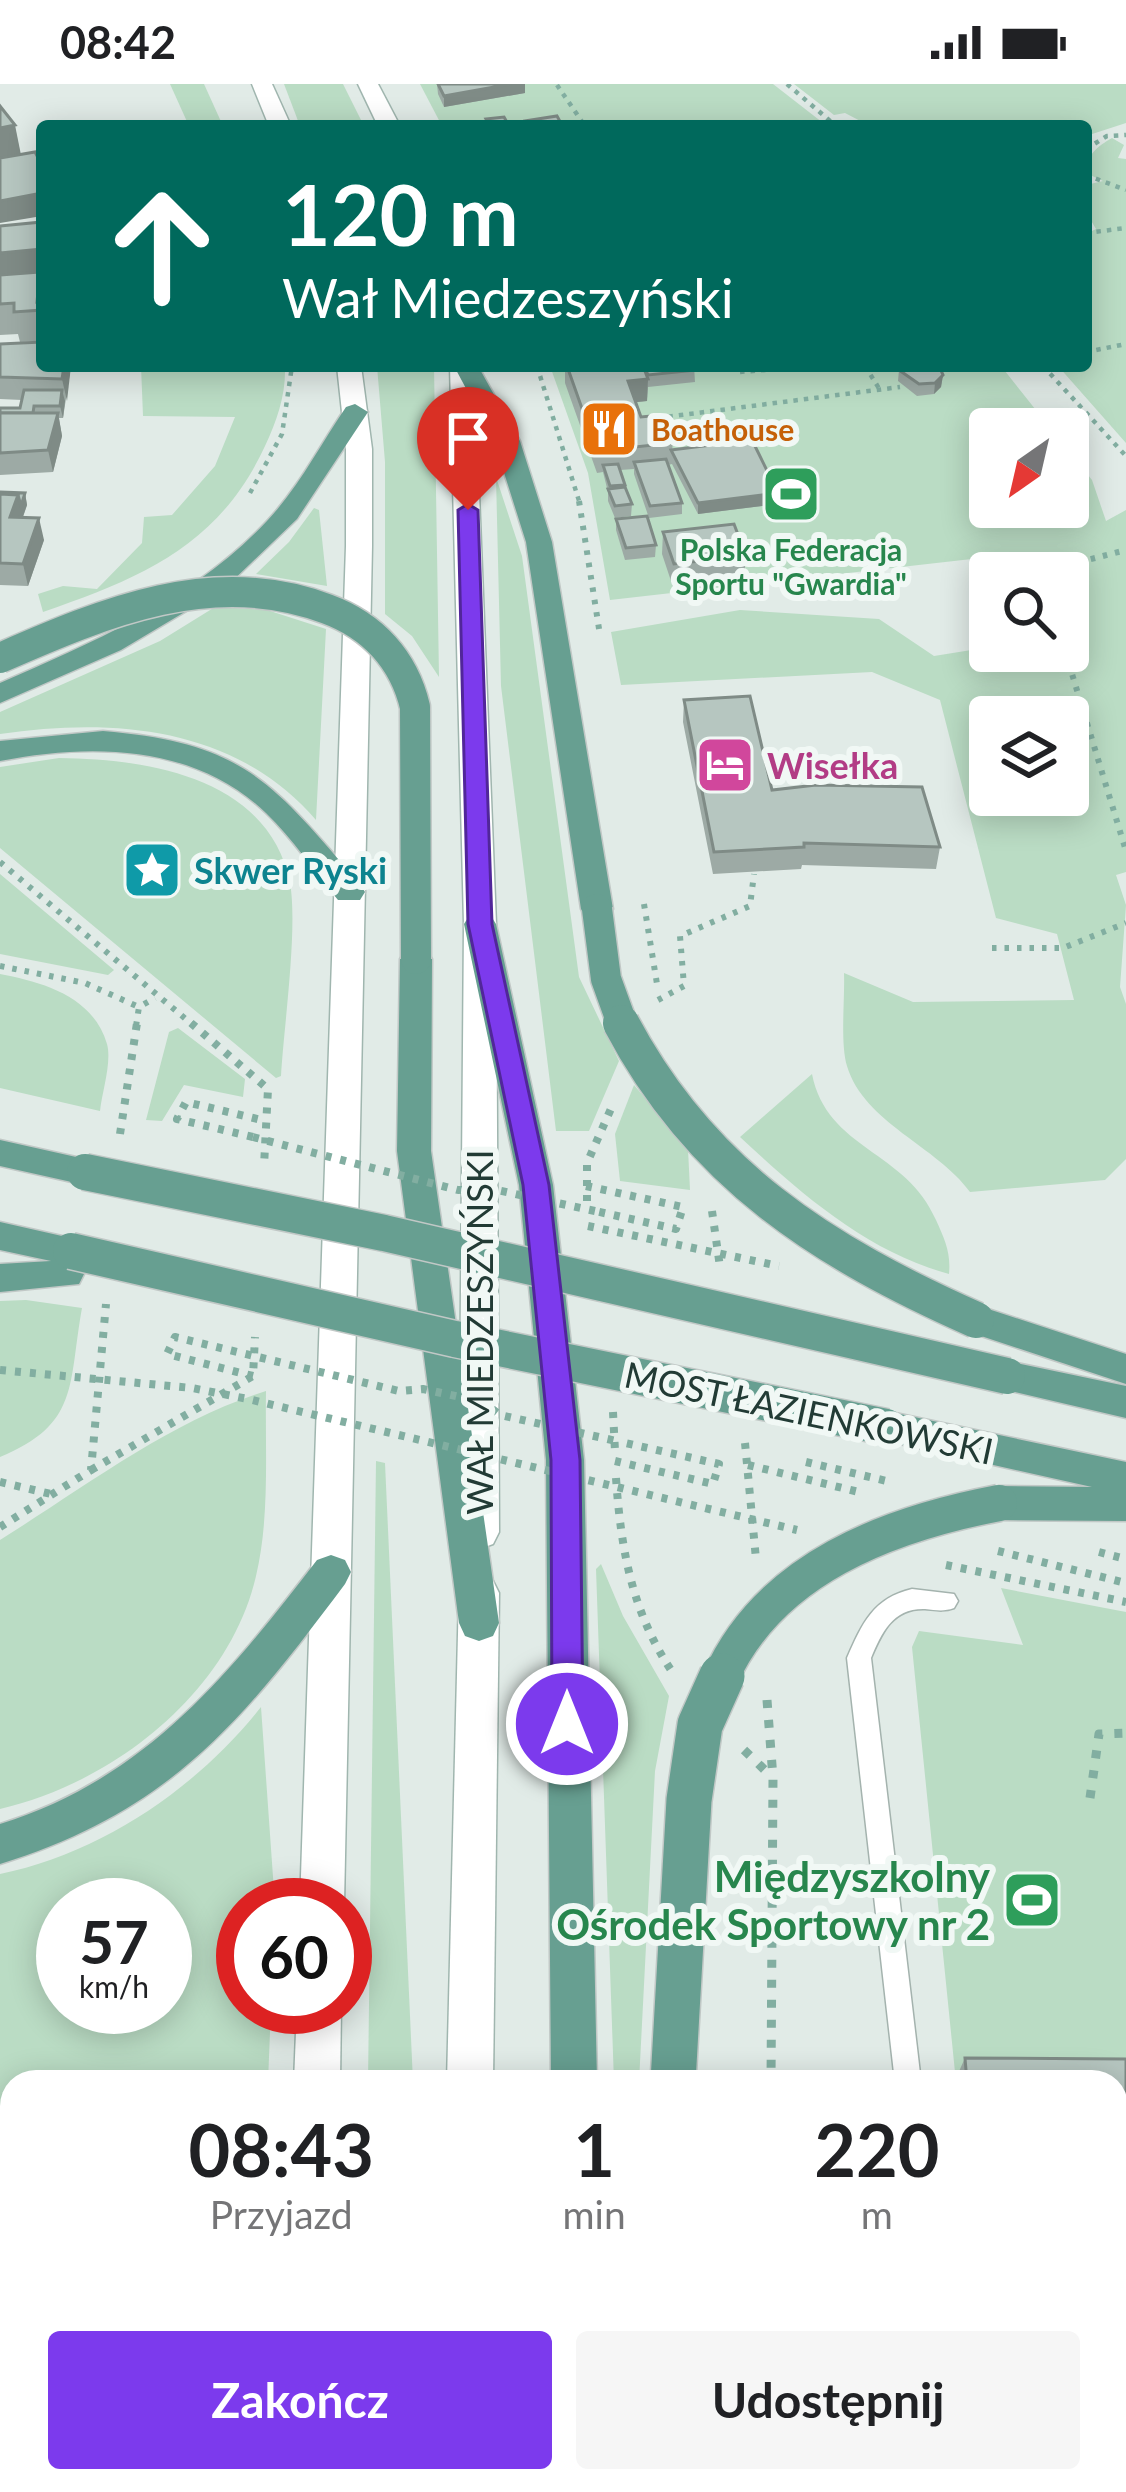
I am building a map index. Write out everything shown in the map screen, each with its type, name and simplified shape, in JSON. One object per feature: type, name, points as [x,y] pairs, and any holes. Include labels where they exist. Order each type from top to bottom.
[{"type":"main road","points":[[262,84],[277,120]]},
{"type":"main road","points":[[368,84],[386,120]]},
{"type":"main road","points":[[323,1878],[358,546],[351,372]]},
{"type":"main road","name":"WAŁ MIEDZESZYŃSKI","points":[[464,372],[480,924],[479,1623],[470,2070]]},
{"type":"main road","points":[[467,372],[507,441],[539,542],[616,1015],[637,1053],[704,1145],[795,1225],[916,1295],[1126,1369]]},
{"type":"main road","points":[[0,694],[151,626],[230,571],[279,525],[356,412]]},
{"type":"main road","points":[[0,658],[118,608],[192,591],[232,589],[301,599],[369,631],[400,666],[418,731],[414,1151],[479,1623]]},
{"type":"main road","points":[[0,751],[109,741],[171,751],[237,776],[288,818],[349,892]]},
{"type":"main road","points":[[480,924],[536,1185],[566,1460],[574,2070]]},
{"type":"main road","points":[[1,1153],[384,1233],[1126,1402]]},
{"type":"main road","points":[[0,1235],[69,1262]]},
{"type":"main road","points":[[0,1278],[69,1262]]},
{"type":"main road","name":"MOST ŁAZIENKOWSKI","points":[[69,1262],[165,1271],[455,1339],[1126,1478]]},
{"type":"main road","points":[[674,2070],[689,1800],[700,1725],[726,1666],[754,1624],[830,1557],[922,1519],[999,1503],[1126,1504]]},
{"type":"main road","points":[[0,1844],[58,1825],[150,1774],[224,1704],[331,1572]]},
{"type":"main road","points":[[317,2070],[318,2034]]},
{"type":"lane","points":[[907,2070],[859,1658],[876,1616],[896,1602],[919,1597],[946,1601]]},
{"type":"path","points":[[566,84],[556,85],[580,120]]},
{"type":"path","points":[[788,84],[829,120]]},
{"type":"path","points":[[1092,145],[1107,136],[1126,135]]},
{"type":"path","points":[[1092,177],[1126,189]]},
{"type":"path","points":[[1092,232],[1126,228]]},
{"type":"path","points":[[1092,351],[1126,344]]},
{"type":"path","points":[[242,506],[282,434],[291,372]]},
{"type":"path","points":[[869,372],[880,390]]},
{"type":"path","points":[[1048,372],[1126,456]]},
{"type":"path","points":[[655,419],[900,387]]},
{"type":"path","points":[[1089,560],[1126,550]]},
{"type":"path","points":[[1071,672],[1126,851]]},
{"type":"path","points":[[0,862],[155,998],[139,1007]]},
{"type":"path","points":[[684,986],[680,936],[750,906],[754,874]]},
{"type":"path","points":[[992,948],[1063,948],[1126,923]]},
{"type":"path","points":[[0,966],[85,983],[139,1007]]},
{"type":"path","points":[[118,1153],[139,1007]]},
{"type":"path","points":[[266,1120],[186,1102],[177,1119],[383,1168],[417,1181],[458,1190],[492,1189],[676,1229],[683,1207],[586,1186]]},
{"type":"path","points":[[588,1226],[718,1253]]},
{"type":"path","points":[[0,1527],[91,1470],[107,1289]]},
{"type":"path","points":[[253,1376],[167,1354],[176,1337],[399,1391],[423,1389],[483,1402],[500,1415],[719,1464],[713,1484],[615,1461]]},
{"type":"path","points":[[0,1370],[192,1388],[248,1399],[816,1535]]},
{"type":"path","points":[[0,1482],[52,1495]]},
{"type":"path","points":[[994,1550],[1126,1583]]},
{"type":"path","points":[[930,1561],[1126,1602]]},
{"type":"path","points":[[766,1689],[773,1778],[771,2070]]},
{"type":"path","points":[[1090,1798],[1100,1734],[1126,1732]]},
{"type":"green space","points":[[170,84],[204,84],[220,120],[186,120]]},
{"type":"green space","points":[[284,84],[343,84],[361,120],[298,120]]},
{"type":"green space","points":[[420,84],[773,84],[819,120],[439,120]]},
{"type":"green space","points":[[794,84],[1126,84],[1126,123],[1092,134],[1092,120],[858,120],[845,113],[834,115]]},
{"type":"green space","points":[[1112,138],[1124,145],[1118,158],[1126,159],[1126,443],[1063,372],[1092,372],[1092,231],[1096,229],[1092,184],[1103,181],[1092,176],[1092,155]]},
{"type":"green space","points":[[141,372],[284,372],[282,397],[265,446],[225,509],[200,534],[144,571],[43,612],[38,594],[63,586],[97,589],[142,543],[144,517],[172,515],[215,466],[235,417],[143,416]]},
{"type":"green space","points":[[378,372],[434,372],[439,677],[412,636],[385,614],[385,462]]},
{"type":"green space","points":[[552,372],[1006,372],[1034,408],[969,408],[969,528],[1089,528],[1089,476],[1106,521],[1126,510],[1126,872],[1116,875],[1126,905],[1120,987],[1126,1004],[1126,1159],[1105,1180],[970,1192],[869,1103],[847,1066],[843,1033],[844,973],[913,1002],[1074,1000],[1057,934],[996,918],[970,816],[1089,816],[1089,696],[969,696],[969,813],[940,700],[872,672],[621,685],[611,632],[740,610],[879,619],[934,656],[969,650],[969,672],[1089,672],[1089,552],[969,552],[969,559],[610,600],[588,473]]},
{"type":"green space","points":[[496,477],[522,556],[579,977],[619,1061],[589,1131],[556,1131],[501,686]]},
{"type":"green space","points":[[314,508],[319,510],[327,586],[256,574],[289,542]]},
{"type":"green space","points":[[215,607],[267,610],[326,629],[316,820],[284,789],[249,765],[211,747],[171,736],[87,727],[0,734],[0,712],[160,641]]},
{"type":"green space","points":[[59,758],[129,763],[200,781],[231,797],[257,819],[278,847],[292,902],[281,1076],[276,1078],[0,848],[0,767]]},
{"type":"green space","points":[[0,874],[114,970],[108,975],[0,954]]},
{"type":"green space","points":[[0,974],[49,987],[90,1014],[108,1051],[100,1111],[0,1088]]},
{"type":"green space","points":[[178,1028],[245,1079],[243,1097],[184,1085],[162,1121],[146,1120],[169,1032]]},
{"type":"green space","points":[[812,1074],[833,1119],[923,1197],[945,1240],[949,1274],[863,1236],[786,1179],[740,1137]]},
{"type":"green space","points":[[634,1085],[688,1149],[690,1190],[620,1181],[615,1134]]},
{"type":"green space","points":[[0,1301],[82,1308],[75,1359],[57,1416],[45,1431],[0,1457]]},
{"type":"green space","points":[[266,1391],[260,1554],[242,1619],[220,1658],[193,1694],[124,1755],[84,1778],[0,1809],[0,1540],[162,1437]]},
{"type":"green space","points":[[376,1461],[385,1463],[412,2070],[368,2070]]},
{"type":"green space","points":[[601,1564],[623,1616],[669,1696],[655,1771],[640,2070],[614,2070],[596,1569]]},
{"type":"green space","name":"Międzyszkolny Ośrodek Sportowy nr 2","points":[[1001,1588],[1126,1612],[1126,2070],[955,2070],[912,1647],[919,1631],[1023,1645]]},
{"type":"green space","points":[[261,1707],[273,1878],[216,1878],[216,2034],[270,2034],[268,2070],[0,2070],[0,1874],[38,1864],[111,1833],[177,1790],[236,1737]]},
{"type":"building","points":[[438,84],[511,84],[444,96]]},
{"type":"building","points":[[0,106],[15,125],[0,128]]},
{"type":"building","points":[[35,152],[36,194],[0,201],[0,158]]},
{"type":"building","points":[[36,223],[36,250],[0,253],[0,226]]},
{"type":"building","points":[[36,272],[36,310],[14,312],[14,303],[0,304],[0,275]]},
{"type":"building","points":[[36,342],[36,372],[63,372],[62,379],[0,377],[0,344]]},
{"type":"building","name":"Boathouse","points":[[569,372],[645,372],[648,379],[628,381],[641,417],[661,415],[673,443],[597,451]]},
{"type":"building","points":[[902,372],[942,372],[935,383],[919,384]]},
{"type":"building","points":[[24,390],[62,390],[60,406],[34,406],[33,413],[0,413],[0,408],[20,408]]},
{"type":"building","points":[[0,413],[58,413],[48,450],[0,453]]},
{"type":"building","points":[[752,440],[778,493],[698,503],[671,450]]},
{"type":"building","points":[[666,459],[682,503],[650,506],[634,462]]},
{"type":"building","points":[[618,464],[625,485],[610,486],[603,465]]},
{"type":"building","points":[[625,487],[632,504],[615,506],[608,489]]},
{"type":"building","points":[[0,494],[18,495],[10,517],[39,518],[23,564],[0,563]]},
{"type":"building","points":[[647,516],[656,545],[626,548],[616,519]]},
{"type":"building","points":[[734,524],[746,556],[674,564],[663,532]]},
{"type":"building","name":"Wisełka","points":[[750,696],[772,790],[816,785],[922,787],[940,847],[804,843],[804,847],[714,852],[684,700]]},
{"type":"building","points":[[965,2058],[1126,2059],[1126,2070],[966,2070]]},
{"type":"place","name":"Boathouse","points":[[609,429]]},
{"type":"place","name":"Polska Federacja Sportu \"Gwardia\"","points":[[791,494]]},
{"type":"place","name":"Wisełka","points":[[725,765]]},
{"type":"place","name":"Skwer Ryski","points":[[152,870]]},
{"type":"place","name":"Międzyszkolny Ośrodek Sportowy nr 2","points":[[1032,1900]]},
{"type":"route","points":[[468,510],[480,924],[536,1185],[566,1460],[567,1724]]}]
